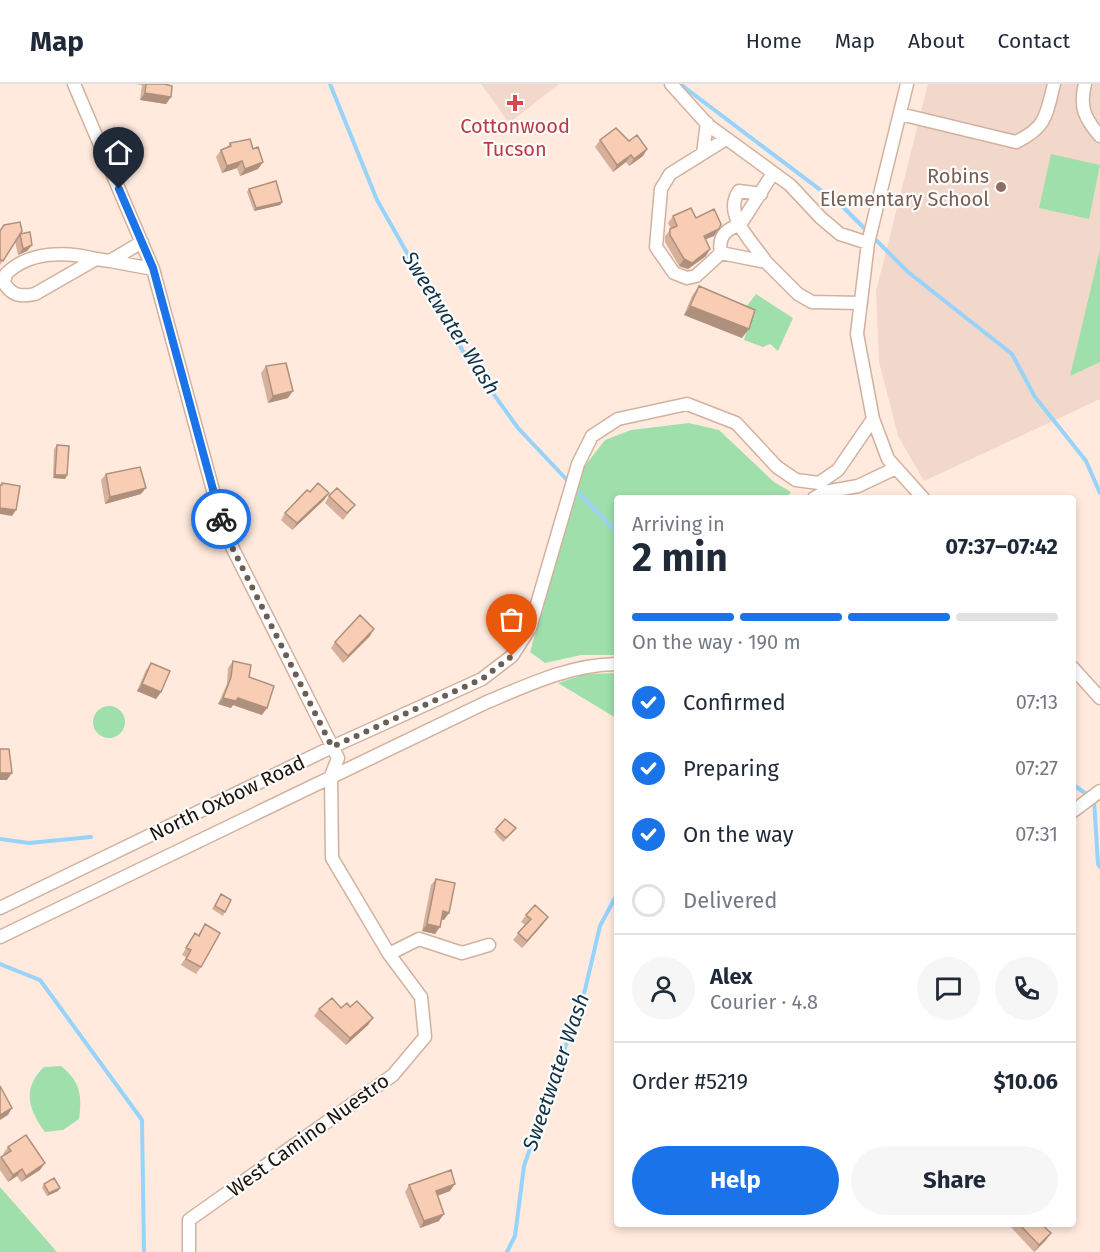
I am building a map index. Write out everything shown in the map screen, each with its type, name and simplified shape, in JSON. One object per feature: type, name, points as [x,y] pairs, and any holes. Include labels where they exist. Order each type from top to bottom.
[{"type":"street","name":"West Camino Nuestro","points":[[74,84],[153,268],[224,531],[338,758],[331,776],[332,858],[389,954],[421,997],[424,1037],[393,1075],[189,1220],[189,1252]]},
{"type":"street","points":[[671,84],[707,123],[790,185],[821,218],[840,234],[868,243]]},
{"type":"street","points":[[907,84],[868,243],[857,334],[873,418],[888,459],[920,495]]},
{"type":"street","points":[[900,114],[1016,142],[1034,134],[1044,122],[1054,84]]},
{"type":"street","points":[[1085,84],[1081,100],[1086,121],[1100,136]]},
{"type":"street","points":[[703,153],[707,123]]},
{"type":"street","points":[[722,253],[696,276],[687,278],[674,273],[656,247],[661,189],[670,174],[726,139]]},
{"type":"street","points":[[722,253],[721,238],[728,228],[740,225],[774,173]]},
{"type":"street","points":[[761,194],[739,191],[733,199],[733,212],[766,262],[798,294],[812,302],[861,303]]},
{"type":"street","points":[[110,261],[142,242]]},
{"type":"street","points":[[96,259],[35,294],[16,295],[4,283],[6,274],[24,261],[74,253],[153,268]]},
{"type":"street","points":[[722,253],[766,262]]},
{"type":"street","name":"North Oxbow Road","points":[[0,908],[332,747],[482,679],[512,656],[530,628],[578,464],[592,436],[618,419],[687,404],[736,423],[777,467],[796,480],[819,483],[838,470],[873,418]]},
{"type":"street","points":[[820,495],[858,486],[896,468]]},
{"type":"street","name":"North Oxbow Road","points":[[0,937],[487,702],[556,674],[587,665],[614,664]]},
{"type":"street","points":[[1076,671],[1100,698]]},
{"type":"street","points":[[1076,809],[1100,791]]},
{"type":"street","points":[[389,954],[419,939],[462,952],[489,945]]},
{"type":"shaded area","name":"Cottonwood Tucson","points":[[481,84],[559,84],[509,123]]},
{"type":"shaded area","name":"Robins Elementary School","points":[[928,84],[1100,84],[1100,399],[924,481],[898,436],[879,362],[876,291]]},
{"type":"green space","points":[[1051,154],[1100,165],[1089,219],[1039,208]]},
{"type":"green space","points":[[1100,250],[1100,362],[1070,376]]},
{"type":"green space","points":[[756,294],[793,318],[778,351],[770,344],[763,347],[744,340],[750,320],[740,315]]},
{"type":"green space","points":[[689,423],[719,430],[774,482],[791,492],[788,495],[614,495],[614,655],[581,655],[545,663],[530,652],[584,467],[605,440],[631,430]]},
{"type":"green space","points":[[614,673],[614,717],[558,683],[586,674]]},
{"type":"green space","points":[[109,706],[120,711],[125,722],[120,733],[109,738],[98,733],[93,722],[98,711]]},
{"type":"green space","points":[[61,1066],[73,1078],[79,1090],[79,1119],[63,1130],[45,1132],[31,1107],[30,1091],[32,1083],[44,1067]]},
{"type":"green space","points":[[0,1187],[57,1252],[0,1252]]},
{"type":"building","points":[[146,84],[172,86],[171,97],[145,93]]},
{"type":"building","points":[[616,128],[629,141],[637,135],[647,149],[634,159],[631,155],[617,165],[600,140]]},
{"type":"building","points":[[250,139],[253,149],[258,147],[263,162],[245,169],[242,161],[227,166],[221,150],[231,146],[230,143]]},
{"type":"building","points":[[276,181],[282,202],[256,208],[249,189]]},
{"type":"building","points":[[691,208],[696,218],[714,209],[721,224],[719,229],[704,236],[710,249],[692,263],[684,259],[670,235],[670,229],[677,226],[673,216]]},
{"type":"building","points":[[20,222],[22,231],[3,261],[0,259],[0,231],[4,225]]},
{"type":"building","points":[[30,232],[32,245],[23,249],[20,234]]},
{"type":"building","points":[[699,286],[755,310],[749,329],[690,306]]},
{"type":"building","points":[[286,363],[293,391],[273,396],[266,366]]},
{"type":"building","points":[[57,445],[69,446],[67,475],[55,475]]},
{"type":"building","points":[[140,467],[146,488],[110,497],[106,474]]},
{"type":"building","points":[[2,483],[20,486],[16,510],[0,508],[0,485]]},
{"type":"building","points":[[318,483],[329,493],[297,523],[285,513],[307,490],[310,492]]},
{"type":"building","points":[[337,488],[355,505],[347,513],[329,496]]},
{"type":"building","points":[[360,615],[374,629],[348,656],[335,642]]},
{"type":"building","points":[[233,661],[251,665],[249,677],[274,686],[267,708],[238,698],[236,701],[223,698],[231,677]]},
{"type":"building","points":[[151,663],[170,671],[161,692],[142,684]]},
{"type":"building","points":[[0,749],[9,749],[12,773],[0,773]]},
{"type":"building","points":[[505,819],[516,828],[506,838],[496,829]]},
{"type":"building","points":[[436,879],[455,883],[449,913],[443,911],[440,927],[427,924]]},
{"type":"building","points":[[221,894],[231,900],[225,912],[215,906]]},
{"type":"building","points":[[535,905],[548,917],[527,941],[518,933],[531,919],[526,915]]},
{"type":"building","points":[[205,924],[220,933],[201,967],[186,959],[191,950],[186,948],[195,933],[199,936]]},
{"type":"building","points":[[332,998],[341,1008],[347,1003],[350,1007],[357,1001],[373,1018],[350,1038],[319,1009]]},
{"type":"building","points":[[0,1086],[12,1108],[0,1115]]},
{"type":"building","points":[[26,1135],[45,1163],[26,1176],[22,1169],[13,1175],[1,1157],[11,1151],[8,1147]]},
{"type":"building","points":[[451,1170],[455,1184],[436,1191],[444,1214],[424,1221],[409,1185]]},
{"type":"building","points":[[54,1178],[60,1188],[49,1193],[44,1184]]},
{"type":"building","points":[[1022,1227],[1044,1227],[1051,1233],[1039,1245]]},
{"type":"waterway","name":"Sweetwater Wash","points":[[330,84],[377,200],[464,353],[518,428],[614,530]]},
{"type":"waterway","points":[[680,84],[843,207],[868,232]]},
{"type":"waterway","points":[[873,237],[908,272],[1012,354],[1035,397],[1086,461],[1100,493]]},
{"type":"waterway","points":[[1076,787],[1088,795]]},
{"type":"waterway","points":[[1094,799],[1100,867]]},
{"type":"waterway","points":[[0,839],[29,843],[91,837]]},
{"type":"waterway","name":"Sweetwater Wash","points":[[507,1252],[515,1236],[524,1166],[585,990],[600,926],[614,900]]},
{"type":"waterway","points":[[0,964],[40,980],[142,1120],[144,1252]]},
{"type":"way so far","points":[[221,519],[224,531],[332,747],[482,679],[512,656]]},
{"type":"place","name":"Cottonwood Tucson","points":[[515,103]]},
{"type":"place","name":"Robins Elementary School","points":[[1001,187]]},
{"type":"route","points":[[119,189],[153,268],[221,519]]}]
